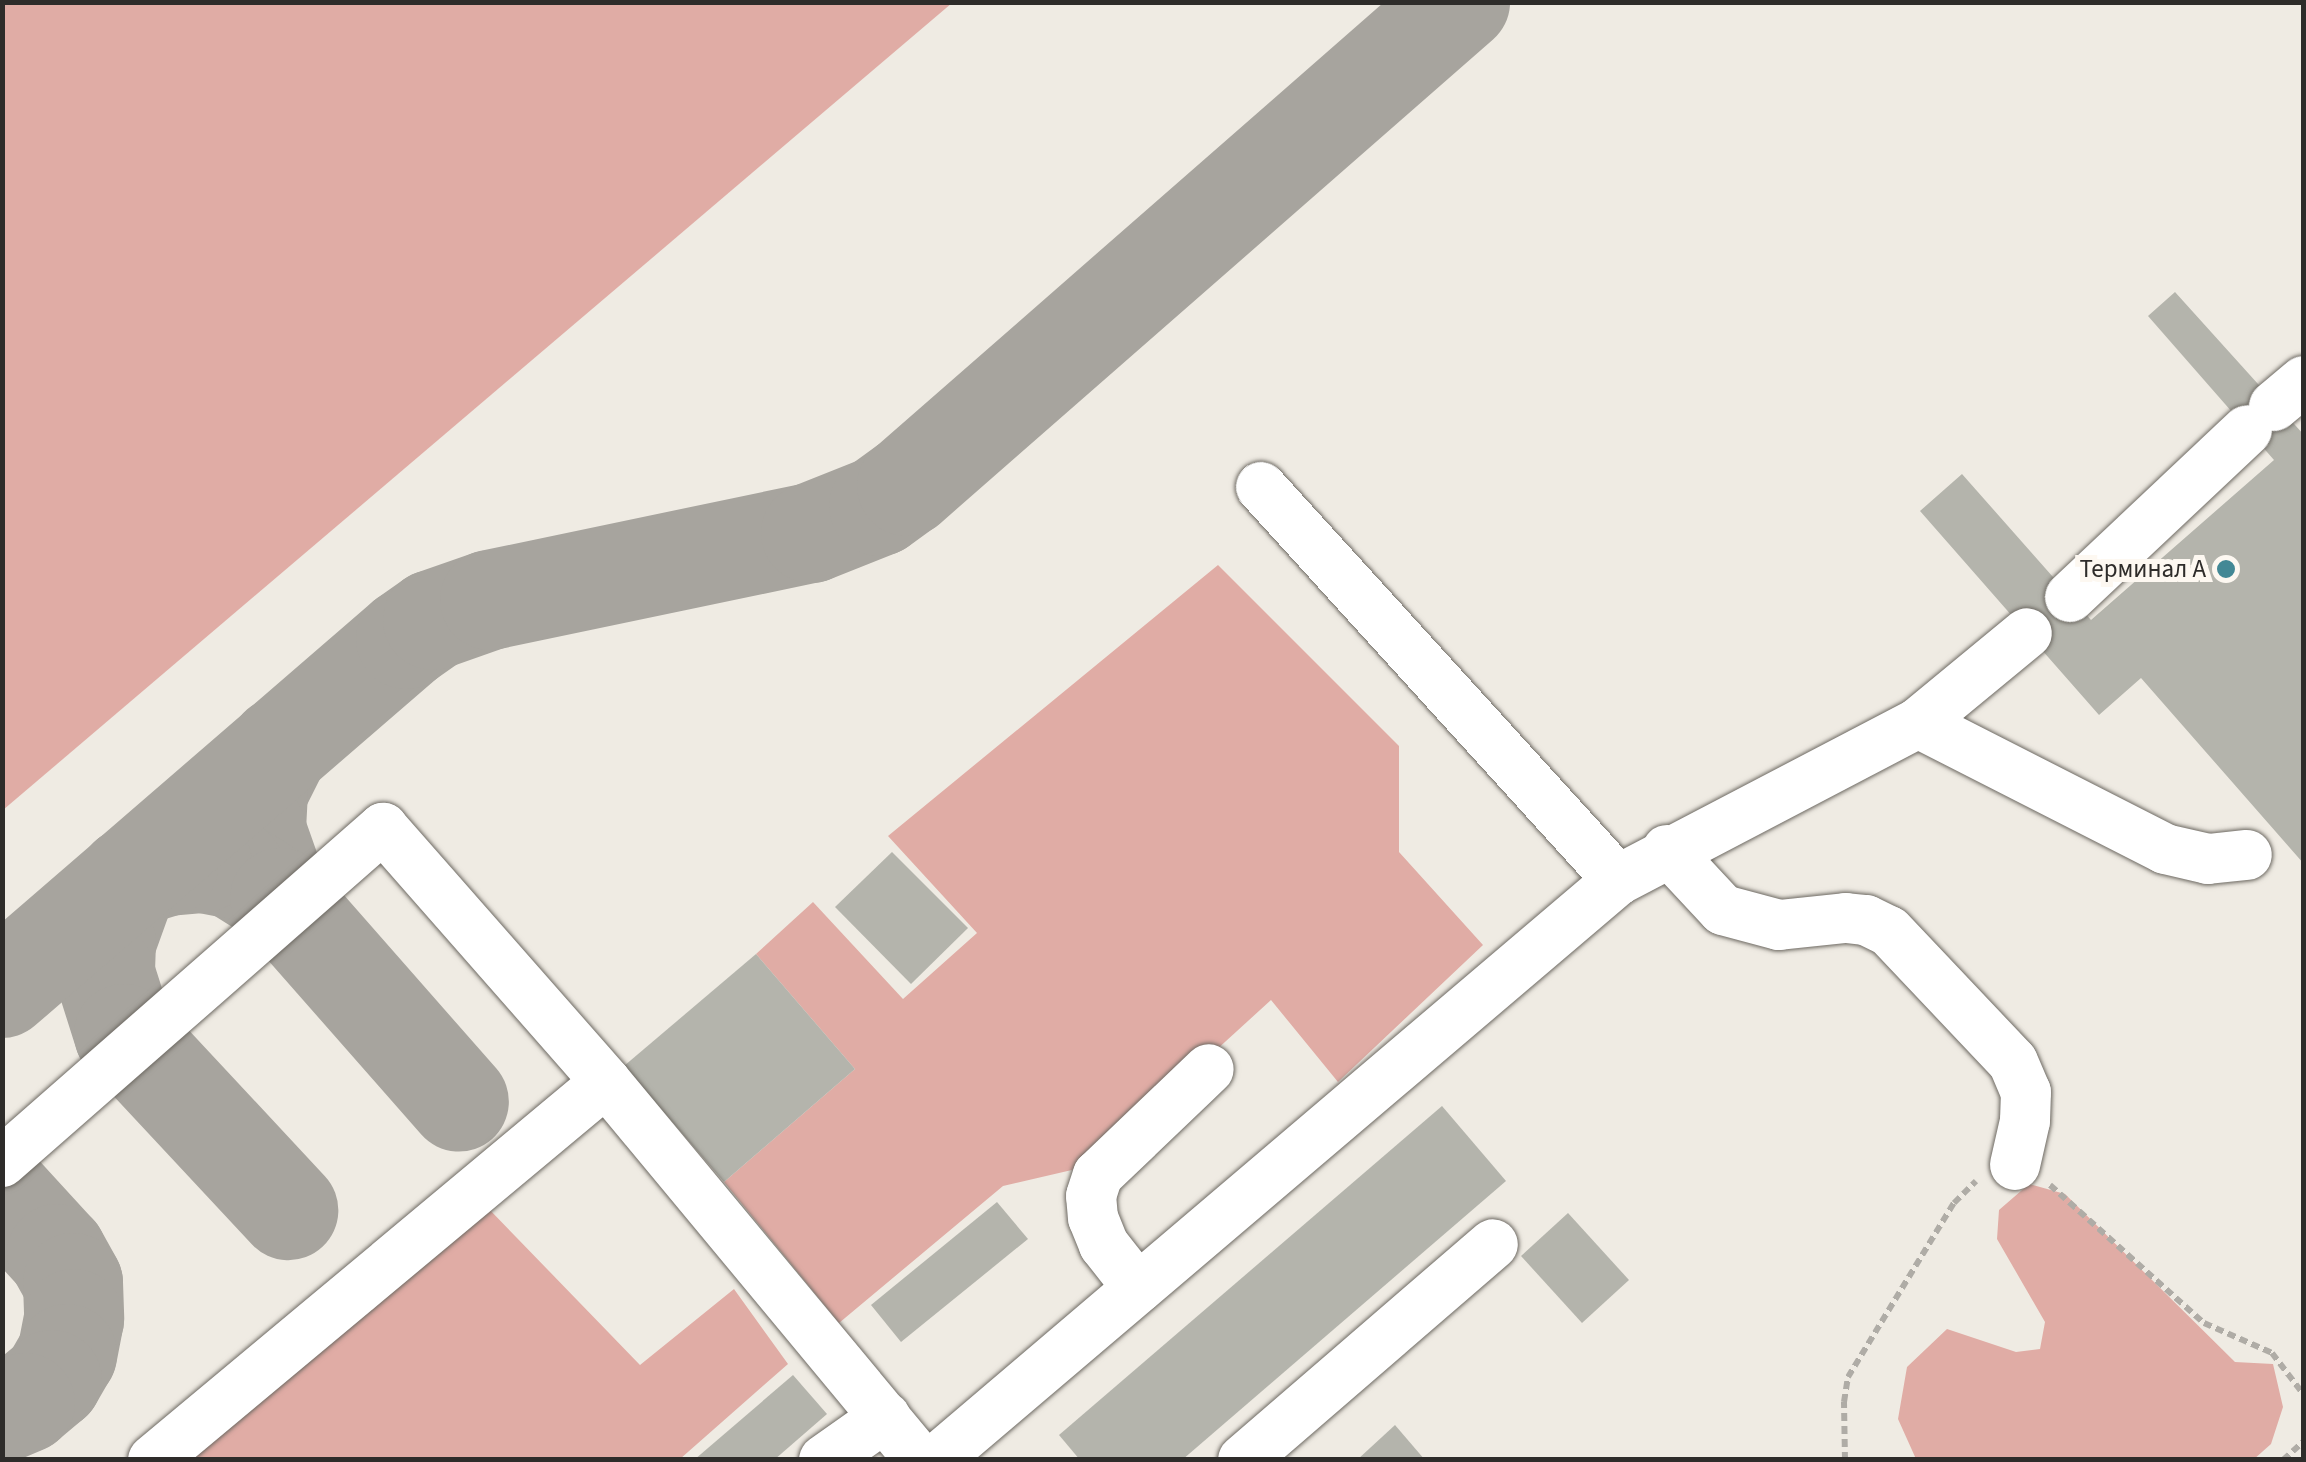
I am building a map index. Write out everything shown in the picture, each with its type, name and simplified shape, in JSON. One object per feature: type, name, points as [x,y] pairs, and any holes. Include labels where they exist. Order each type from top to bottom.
[{"type":"lane","points":[[2070,598],[2275,406]]},
{"type":"lane","points":[[1261,487],[1618,880]]},
{"type":"lane","points":[[936,1460],[1618,880],[1668,850],[1918,723],[2027,633]]},
{"type":"lane","points":[[1918,723],[2165,849],[2208,860],[2247,855]]},
{"type":"lane","points":[[2,1162],[383,828],[606,1082],[920,1460]]},
{"type":"lane","points":[[1668,850],[1723,910],[1779,924],[1866,920],[1890,931],[2013,1062],[2026,1092],[2025,1122],[2015,1165]]},
{"type":"lane","points":[[1138,1288],[1104,1245],[1093,1218],[1092,1196],[1098,1175],[1209,1069]]},
{"type":"lane","points":[[153,1460],[606,1082]]},
{"type":"lane","points":[[1243,1460],[1493,1244]]},
{"type":"lane","points":[[824,1460],[885,1416]]},
{"type":"path","points":[[1845,1460],[1844,1402],[1848,1377],[1954,1203],[1990,1168],[2026,1164],[2204,1323],[2272,1353],[2304,1395]]},
{"type":"path","points":[[2284,1460],[2304,1441]]},
{"type":"shaded area","points":[[3,2],[952,2],[952,3],[3,810]]},
{"type":"shaded area","points":[[1218,565],[1399,746],[1399,852],[1483,945],[1338,1082],[1271,1000],[1089,1166],[1003,1186],[839,1323],[724,1182],[855,1069],[756,954],[813,902],[903,999],[977,933],[888,836]]},
{"type":"shaded area","points":[[2029,1184],[2065,1194],[2235,1362],[2273,1364],[2283,1407],[2271,1444],[2253,1460],[1916,1459],[1898,1419],[1907,1367],[1947,1329],[2016,1352],[2040,1349],[2045,1322],[1997,1239],[1999,1210]]},
{"type":"shaded area","points":[[487,1207],[640,1365],[734,1289],[788,1364],[680,1459],[178,1460]]},
{"type":"building","name":"Терминал А","points":[[2175,292],[2304,435],[2304,864],[2141,678],[2099,715],[1920,511],[1962,474],[2091,620],[2274,460],[2148,316]]},
{"type":"building","points":[[892,852],[968,928],[911,984],[835,907]]},
{"type":"building","points":[[756,954],[855,1069],[724,1182],[624,1066]]},
{"type":"building","points":[[1442,1106],[1506,1181],[1182,1460],[1080,1460],[1059,1435]]},
{"type":"building","points":[[997,1202],[1028,1239],[901,1342],[871,1305]]},
{"type":"building","points":[[1568,1213],[1629,1280],[1582,1323],[1521,1256]]},
{"type":"building","points":[[793,1375],[827,1414],[774,1460],[694,1460]]},
{"type":"building","points":[[1395,1425],[1425,1460],[1357,1460]]},
{"type":"taxiway","points":[[2,988],[406,639],[433,620],[490,600],[811,533],[879,506],[907,486],[1460,2]]},
{"type":"taxiway","points":[[280,747],[258,791],[256,830],[280,898],[234,869],[202,863],[168,866],[129,878],[106,942],[105,974],[124,1034],[288,1210]]},
{"type":"taxiway","points":[[280,898],[459,1102]]},
{"type":"taxiway","points":[[2,1194],[57,1254],[73,1283],[74,1319],[67,1354],[52,1380],[25,1403],[2,1413]]},
{"type":"place","name":"Терминал А","points":[[2226,569]]}]
